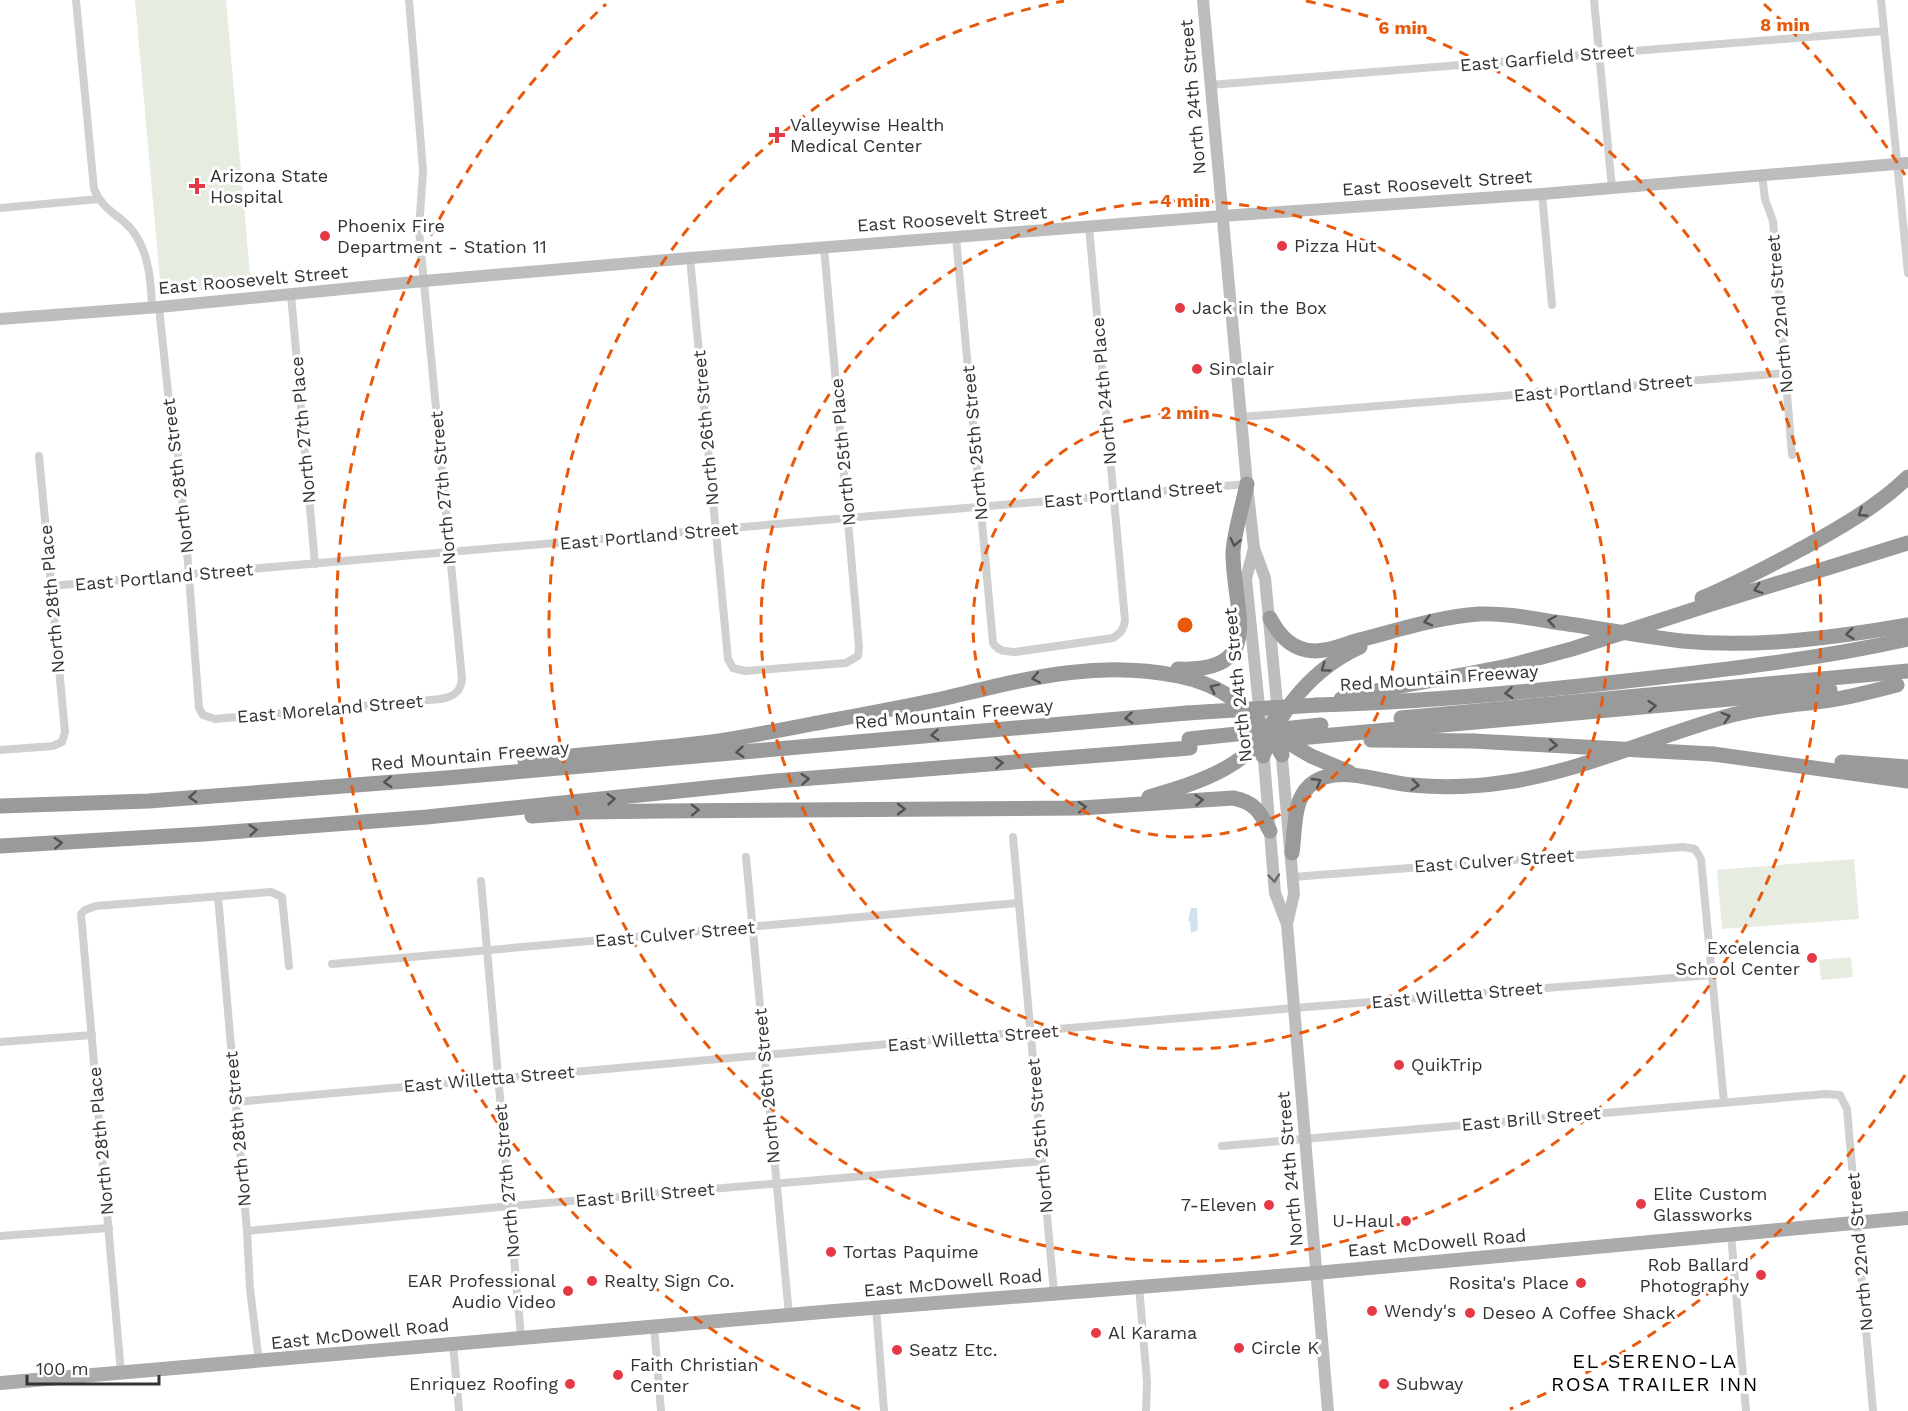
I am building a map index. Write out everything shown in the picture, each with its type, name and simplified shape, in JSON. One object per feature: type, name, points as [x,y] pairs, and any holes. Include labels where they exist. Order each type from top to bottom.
[{"type":"highway","points":[[1703,602],[1830,533],[1886,497],[1908,477]]},
{"type":"highway","points":[[446,778],[468,768],[719,741],[856,716],[1062,673],[1119,669],[1206,669],[1223,662],[1236,647],[1240,627],[1233,552],[1248,484]]},
{"type":"highway","points":[[1317,705],[1372,691],[1469,675],[1512,665],[1569,643],[1908,543]]},
{"type":"highway","points":[[1270,618],[1276,630],[1290,643],[1305,650],[1314,651],[1333,648],[1438,619],[1487,614],[1679,640],[1733,644],[1832,637],[1908,625]]},
{"type":"highway","points":[[1120,805],[1185,786],[1220,772],[1250,752],[1271,731],[1296,697],[1325,667],[1350,651],[1395,631]]},
{"type":"highway","name":"Red Mountain Freeway","points":[[0,806],[148,801],[446,778],[1187,713],[1425,700],[1567,688],[1734,670],[1833,655],[1908,639]]},
{"type":"highway","points":[[1567,688],[1734,680],[1908,664]]},
{"type":"highway","points":[[1119,669],[1178,675],[1212,686],[1245,707],[1271,731],[1311,756],[1357,776]]},
{"type":"highway","points":[[1322,734],[1908,671]]},
{"type":"highway","points":[[1190,744],[1506,720],[1836,689],[1903,685]]},
{"type":"highway","points":[[1292,853],[1295,810],[1308,787],[1321,778],[1357,776],[1408,785],[1453,787],[1528,779],[1549,775],[1734,714],[1781,705],[1837,699],[1903,685]]},
{"type":"highway","points":[[1271,731],[1282,755]]},
{"type":"highway","points":[[0,846],[427,818],[775,781],[1061,757],[1124,755],[1271,731],[1798,758],[1908,767]]},
{"type":"highway","points":[[1713,754],[1908,781]]},
{"type":"highway","points":[[427,818],[518,818],[595,812],[1049,808],[1233,798],[1245,800],[1253,805],[1270,831]]},
{"type":"main road","name":"East McDowell Road","points":[[0,1383],[876,1307],[1316,1273],[1908,1218]]},
{"type":"street","points":[[0,208],[99,199],[94,189],[92,172],[76,0]]},
{"type":"street","name":"North 27th Street","points":[[409,0],[423,170],[419,231],[462,679],[457,693]]},
{"type":"street","name":"North 24th Street","points":[[1203,0],[1254,548],[1266,578],[1270,618],[1270,831],[1275,893],[1287,924],[1328,1411]]},
{"type":"street","points":[[1594,0],[1612,188]]},
{"type":"street","points":[[1881,0],[1902,164],[1908,273]]},
{"type":"street","name":"East Garfield Street","points":[[1210,85],[1884,31]]},
{"type":"street","name":"East Roosevelt Street","points":[[0,319],[824,247],[1542,194],[1902,164]]},
{"type":"street","name":"North 22nd Street","points":[[1762,175],[1764,199],[1773,221],[1792,454]]},
{"type":"street","points":[[1542,194],[1552,305]]},
{"type":"street","name":"North 28th Street","points":[[99,199],[105,208],[132,230],[149,268],[171,421],[177,442],[199,708],[203,715]]},
{"type":"street","name":"North 24th Place","points":[[997,648],[1002,651],[1015,652],[1113,638],[1124,628],[1125,614],[1089,227]]},
{"type":"street","name":"North 25th Street","points":[[956,237],[993,643],[997,648]]},
{"type":"street","name":"North 25th Place","points":[[733,668],[746,671],[846,663],[858,656],[849,518],[824,247]]},
{"type":"street","name":"North 26th Street","points":[[690,258],[728,658],[733,668]]},
{"type":"street","name":"North 27th Place","points":[[291,295],[315,564]]},
{"type":"street","name":"East Portland Street","points":[[1241,417],[1785,373]]},
{"type":"street","name":"North 28th Place","points":[[0,750],[53,746],[62,742],[65,732],[39,456]]},
{"type":"street","name":"East Portland Street","points":[[50,586],[1248,484]]},
{"type":"street","name":"North 24th Street","points":[[1254,548],[1246,579],[1271,731]]},
{"type":"street","name":"East Moreland Street","points":[[203,715],[216,719],[441,699],[449,698],[457,693]]},
{"type":"street","name":"North 24th Street","points":[[1282,755],[1294,894],[1287,924]]},
{"type":"street","name":"North 25th Street","points":[[1013,837],[1054,1293]]},
{"type":"street","name":"East Culver Street","points":[[1293,877],[1683,847],[1695,849],[1701,859],[1711,975]]},
{"type":"street","name":"North 26th Street","points":[[746,857],[789,1315]]},
{"type":"street","name":"North 27th Street","points":[[481,881],[521,1337]]},
{"type":"street","points":[[218,896],[271,892],[282,897],[289,966]]},
{"type":"street","name":"North 28th Street","points":[[218,896],[250,1289],[259,1362]]},
{"type":"street","name":"North 28th Place","points":[[121,1373],[81,914],[96,906],[218,896]]},
{"type":"street","name":"East Culver Street","points":[[332,964],[1018,903]]},
{"type":"street","points":[[1711,975],[1724,1103]]},
{"type":"street","name":"East Willetta Street","points":[[235,1102],[1294,1008],[1711,975]]},
{"type":"street","points":[[0,1042],[92,1035]]},
{"type":"street","name":"East Brill Street","points":[[1222,1146],[1825,1094],[1840,1095]]},
{"type":"street","name":"North 22nd Street","points":[[1840,1095],[1847,1109],[1873,1411]]},
{"type":"street","name":"East Brill Street","points":[[247,1231],[509,1206],[1042,1161]]},
{"type":"street","points":[[0,1236],[109,1228]]},
{"type":"street","points":[[1731,1233],[1746,1411]]},
{"type":"street","points":[[1139,1286],[1147,1382],[1146,1411]]},
{"type":"street","points":[[876,1307],[884,1411]]},
{"type":"street","points":[[654,1326],[661,1411]]},
{"type":"street","points":[[453,1343],[459,1411]]},
{"type":"shaded area","name":"Arizona State Hospital","points":[[135,0],[226,0],[251,286],[168,293],[160,280]]},
{"type":"shaded area","points":[[1854,859],[1859,919],[1722,929],[1717,870]]},
{"type":"shaded area","points":[[1851,957],[1853,977],[1821,980],[1819,960]]},
{"type":"water","points":[[1191,908],[1197,908],[1198,930],[1191,933],[1190,921],[1188,921]]},
{"type":"place","name":"Valleywise Health Medical Center","points":[[777,135]]},
{"type":"place","name":"Arizona State Hospital","points":[[197,186]]},
{"type":"place","name":"Phoenix Fire Department - Station 11","points":[[325,236]]},
{"type":"place","name":"Pizza Hut","points":[[1282,246]]},
{"type":"place","name":"Jack in the Box","points":[[1180,308]]},
{"type":"place","name":"Sinclair","points":[[1197,369]]},
{"type":"place","name":"Excelencia School Center","points":[[1812,958]]},
{"type":"place","name":"QuikTrip","points":[[1399,1065]]},
{"type":"place","name":"Elite Custom Glassworks","points":[[1641,1204]]},
{"type":"place","name":"7-Eleven","points":[[1269,1205]]},
{"type":"place","name":"U-Haul","points":[[1406,1221]]},
{"type":"place","name":"Tortas Paquime","points":[[831,1252]]},
{"type":"place","name":"Rob Ballard Photography","points":[[1761,1275]]},
{"type":"place","name":"Realty Sign Co.","points":[[592,1281]]},
{"type":"place","name":"Rosita's Place","points":[[1581,1283]]},
{"type":"place","name":"EAR Professional Audio Video","points":[[568,1291]]},
{"type":"place","name":"Wendy's","points":[[1372,1311]]},
{"type":"place","name":"Deseo A Coffee Shack","points":[[1470,1313]]},
{"type":"place","name":"Al Karama","points":[[1096,1333]]},
{"type":"place","name":"Circle K","points":[[1239,1348]]},
{"type":"place","name":"Seatz Etc.","points":[[897,1350]]},
{"type":"place","name":"Faith Christian Center","points":[[618,1375]]},
{"type":"place","name":"Enriquez Roofing","points":[[570,1384]]},
{"type":"place","name":"Subway","points":[[1384,1384]]},
{"type":"district","name":"EL SERENO-LA ROSA TRAILER INN","points":[[1655,1372]]}]
